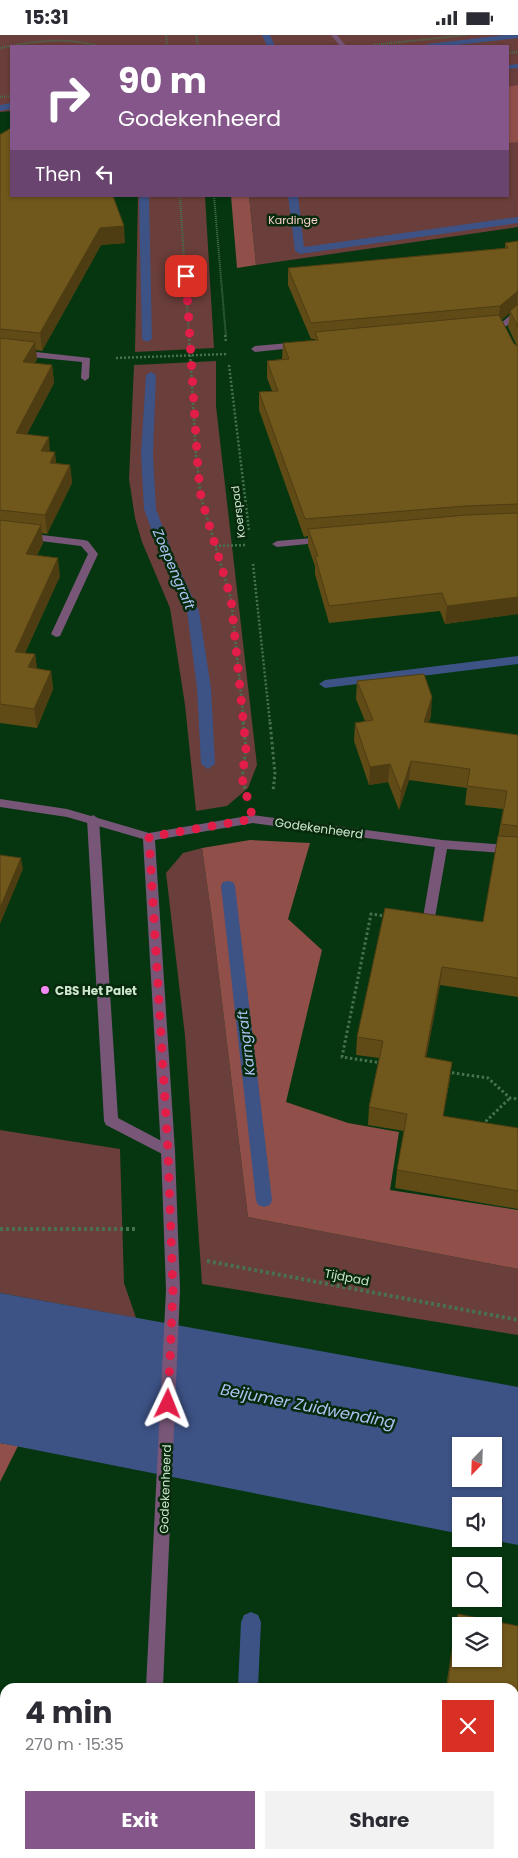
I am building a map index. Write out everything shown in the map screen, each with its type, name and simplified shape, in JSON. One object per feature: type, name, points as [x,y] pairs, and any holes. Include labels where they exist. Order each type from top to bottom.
[{"type":"street","points":[[481,329],[503,331],[518,311]]},
{"type":"street","points":[[255,349],[314,344]]},
{"type":"street","points":[[0,351],[87,359],[86,378]]},
{"type":"street","points":[[0,533],[84,543],[93,555],[56,634]]},
{"type":"street","points":[[277,544],[336,539]]},
{"type":"street","points":[[0,803],[93,819],[149,837]]},
{"type":"street","points":[[93,819],[111,1121],[168,1151]]},
{"type":"street","name":"Godekenheerd","points":[[155,1683],[173,1290],[168,1151],[149,837],[253,819],[442,844],[518,850]]},
{"type":"street","points":[[428,923],[442,844]]},
{"type":"path","points":[[373,45],[466,35]]},
{"type":"path","points":[[18,45],[55,39],[74,39],[95,45]]},
{"type":"path","points":[[180,197],[196,456],[201,497],[231,599],[246,748],[242,778],[253,819]]},
{"type":"path","points":[[87,359],[228,354],[214,197]]},
{"type":"path","name":"Koerspad","points":[[229,364],[250,535]]},
{"type":"path","points":[[216,546],[251,545]]},
{"type":"path","name":"Koerspad","points":[[252,555],[275,774],[270,799],[253,819]]},
{"type":"path","points":[[391,1064],[342,1057],[371,914],[428,923]]},
{"type":"path","points":[[439,1071],[488,1078],[510,1098],[518,1099]]},
{"type":"path","points":[[482,1125],[510,1098]]},
{"type":"path","points":[[0,1229],[171,1229]]},
{"type":"path","name":"Tijdpad","points":[[172,1255],[518,1320]]},
{"type":"green space","name":"Kardinge","points":[[0,35],[518,35],[518,227],[256,265],[249,197],[509,197],[509,45],[10,45],[10,111],[0,112]]},
{"type":"green space","points":[[138,197],[205,197],[214,348],[135,352]]},
{"type":"green space","points":[[216,361],[216,406],[257,765],[248,788],[227,806],[196,811],[185,705],[170,608],[142,542],[135,518],[129,479],[134,365]]},
{"type":"green space","points":[[202,848],[248,1217],[518,1269],[518,1335],[202,1284],[185,1036],[166,873],[183,853]]},
{"type":"green space","points":[[0,1130],[120,1149],[124,1283],[136,1318],[0,1293]]},
{"type":"shaded area","points":[[518,85],[518,142],[509,143],[509,87]]},
{"type":"shaded area","points":[[231,197],[249,197],[256,265],[237,268]]},
{"type":"shaded area","points":[[250,840],[310,843],[288,919],[322,950],[286,1102],[348,1123],[399,1132],[390,1190],[518,1210],[518,1269],[248,1217],[202,848]]},
{"type":"shaded area","points":[[0,1443],[18,1446],[0,1482]]},
{"type":"water","name":"Beijumer Zuidwending","points":[[0,1293],[518,1387],[518,1545],[502,1542],[502,1497],[452,1497],[452,1532],[0,1443]]},
{"type":"building","points":[[10,129],[10,197],[113,197],[124,226],[100,228],[40,333],[0,329],[1,134]]},
{"type":"building","points":[[518,241],[518,291],[500,306],[311,323],[288,268],[508,248],[505,243]]},
{"type":"building","points":[[518,304],[518,327],[510,311]]},
{"type":"building","points":[[499,315],[514,344],[518,346],[518,504],[466,506],[305,519],[259,392],[278,391],[267,361],[289,359],[283,343],[318,340],[315,332]]},
{"type":"building","points":[[0,338],[35,342],[23,362],[52,365],[16,433],[49,437],[41,451],[55,452],[50,463],[70,465],[45,515],[0,510]]},
{"type":"building","points":[[518,513],[518,597],[447,606],[442,593],[329,606],[315,556],[318,556],[308,529],[466,515]]},
{"type":"building","points":[[0,520],[41,525],[26,554],[58,558],[15,652],[35,654],[28,667],[51,671],[34,709],[0,704]]},
{"type":"building","points":[[424,674],[432,697],[424,722],[518,735],[518,826],[501,824],[507,791],[467,786],[470,769],[411,761],[401,792],[390,764],[370,767],[355,723],[373,720],[357,681]]},
{"type":"building","points":[[498,836],[518,837],[518,978],[442,967],[425,1057],[452,1062],[443,1116],[518,1128],[518,1191],[397,1170],[407,1114],[369,1107],[383,1041],[357,1037],[385,908],[483,922]]},
{"type":"building","points":[[0,855],[21,858],[0,908]]},
{"type":"building","points":[[458,1614],[473,1617],[458,1617]]},
{"type":"building","points":[[502,1623],[518,1626],[518,1683],[448,1683],[452,1654],[452,1667],[502,1667]]},
{"type":"waterway","points":[[266,35],[271,45]]},
{"type":"waterway","points":[[437,45],[518,36]]},
{"type":"waterway","points":[[509,67],[518,66]]},
{"type":"waterway","name":"Zoepengraft","points":[[0,108],[10,106]]},
{"type":"waterway","name":"Zoepengraft","points":[[144,197],[147,339]]},
{"type":"waterway","points":[[293,197],[300,251],[518,220]]},
{"type":"waterway","name":"Zoepengraft","points":[[151,375],[147,454],[150,509],[168,558],[193,611],[204,688],[208,764]]},
{"type":"waterway","name":"Zoepengraft","points":[[325,684],[518,660]]},
{"type":"waterway","name":"Karngraft","points":[[228,886],[264,1200]]},
{"type":"waterway","points":[[248,1683],[251,1622]]},
{"type":"place","name":"CBS Het Palet","points":[[45,990]]},
{"type":"route","points":[[168,1404],[173,1290],[168,1151],[149,837],[253,819],[242,778],[246,748],[231,599],[201,497],[196,456],[186,276]]}]
